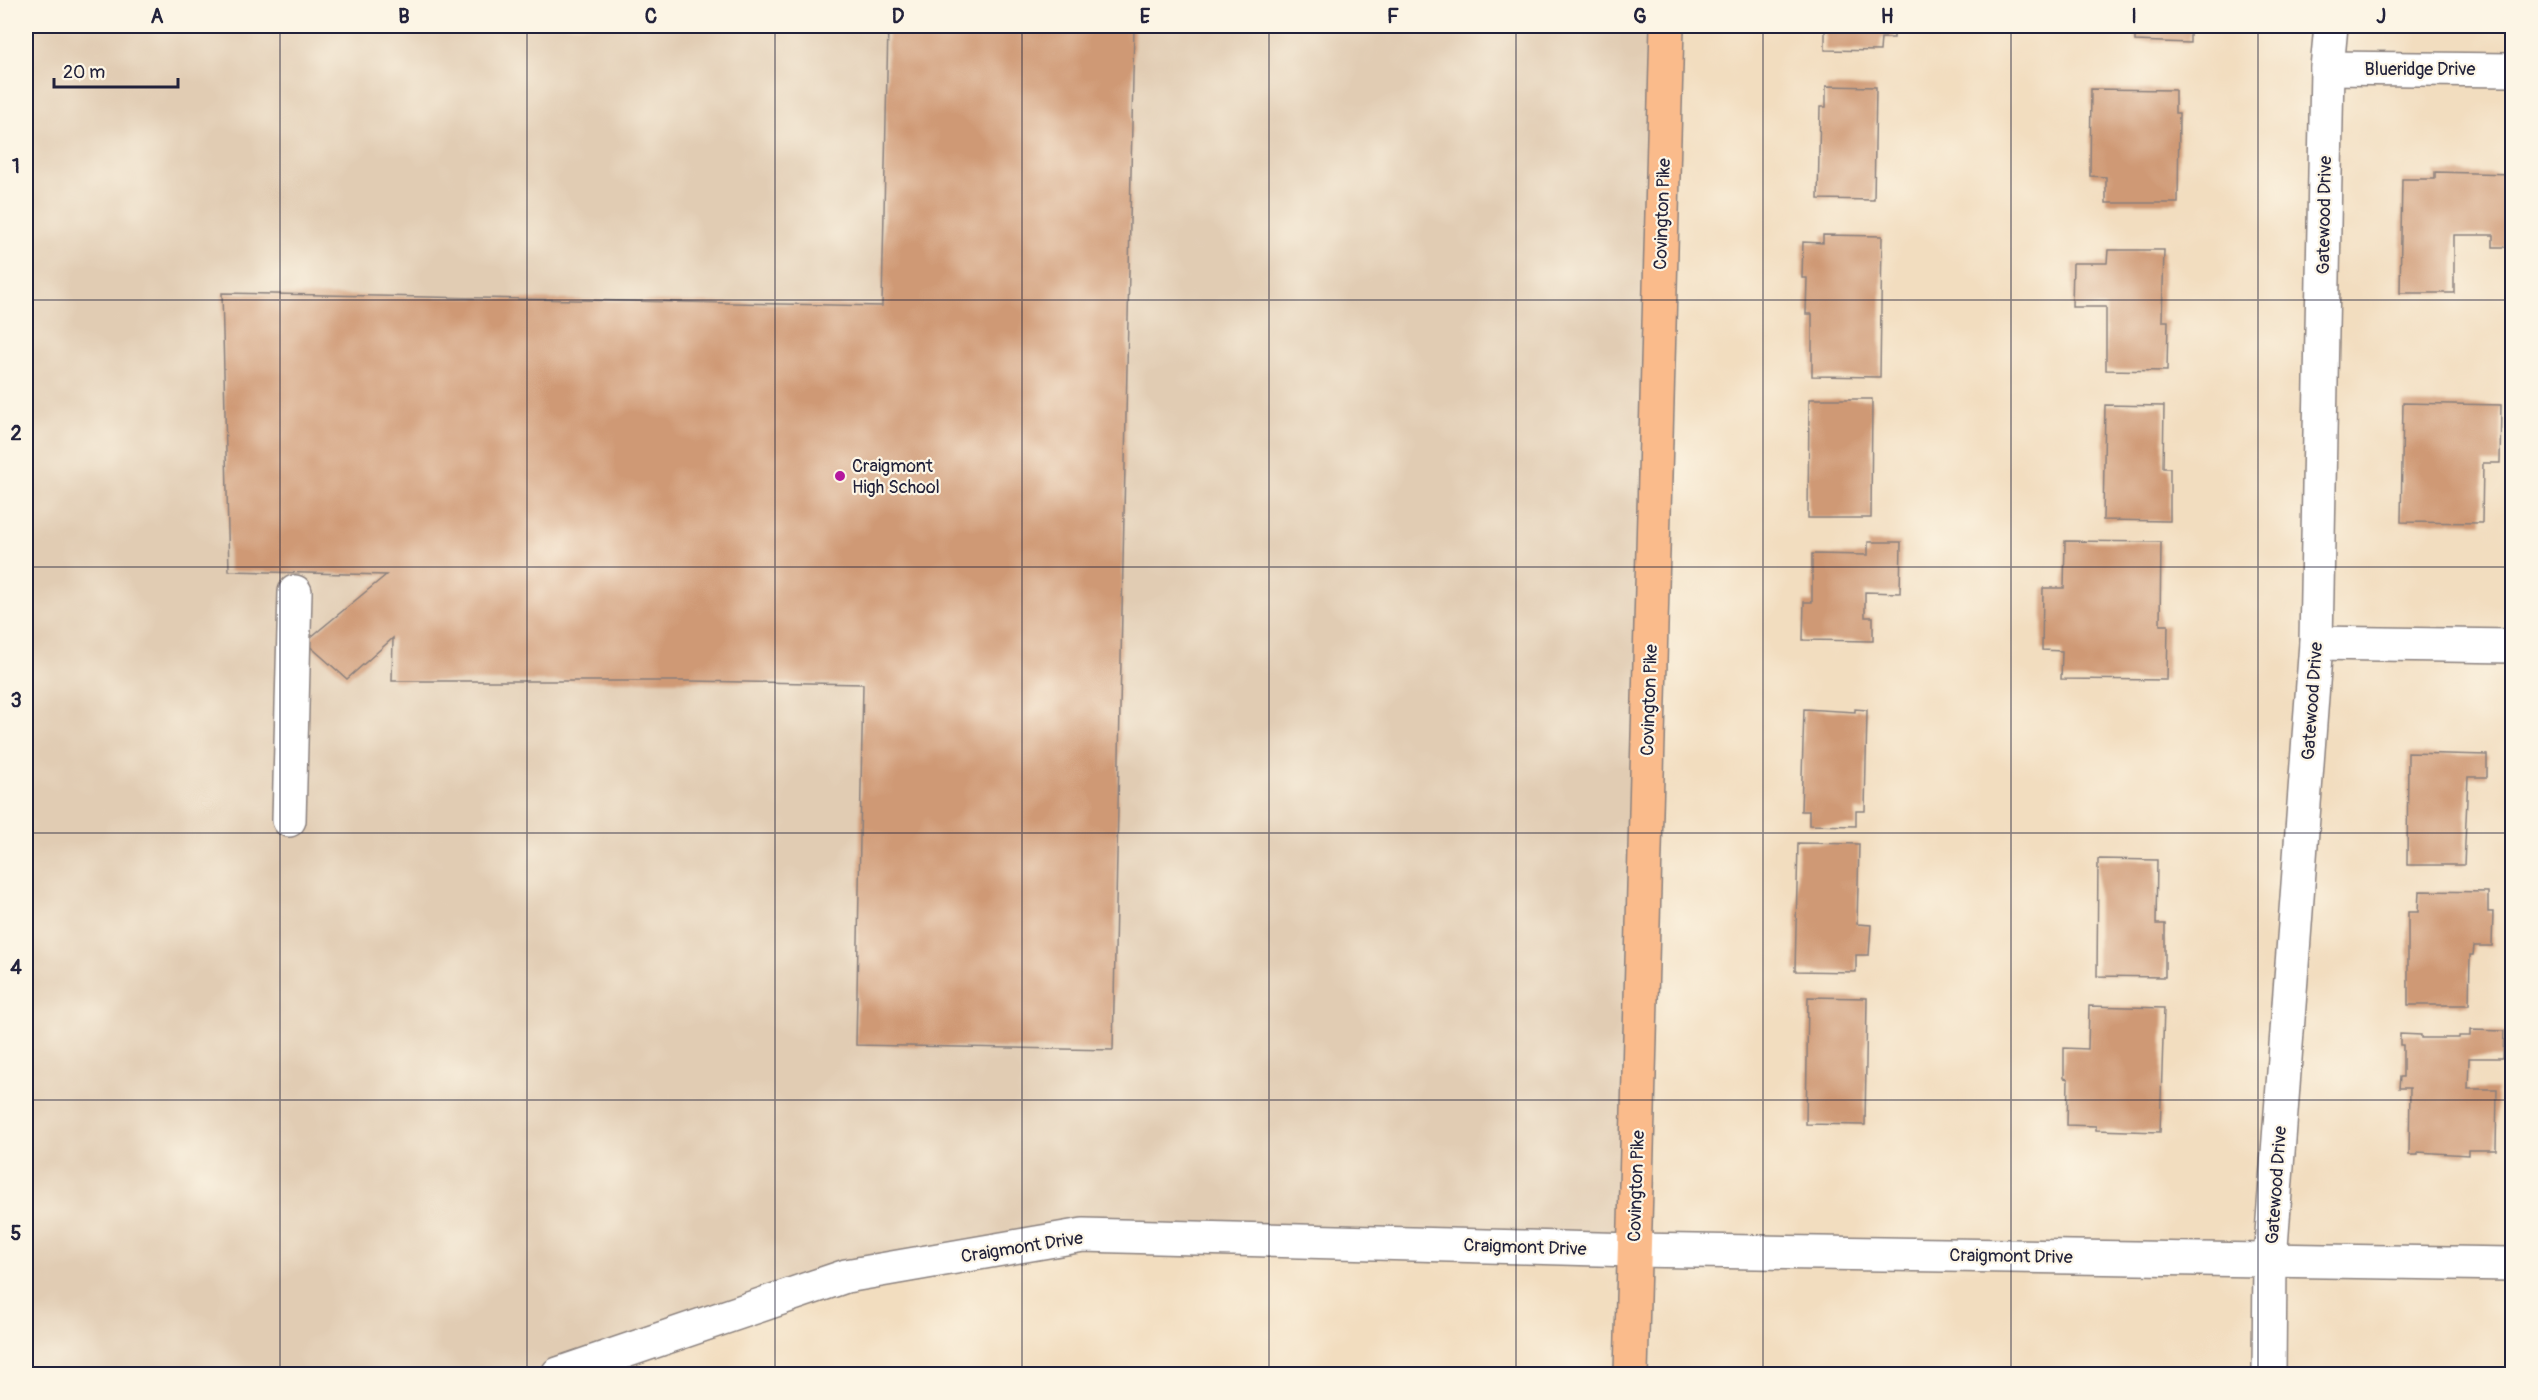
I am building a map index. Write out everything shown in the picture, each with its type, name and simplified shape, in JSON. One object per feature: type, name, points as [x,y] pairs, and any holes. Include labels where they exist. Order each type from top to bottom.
[{"type":"main road","name":"Covington Pike","points":[[1631,1374],[1667,26]]},
{"type":"street","name":"Gatewood Drive","points":[[2269,1374],[2270,1260],[2316,643],[2326,68],[2331,26]]},
{"type":"street","name":"Blueridge Drive","points":[[2326,68],[2512,70]]},
{"type":"street","points":[[289,820],[294,592]]},
{"type":"street","points":[[2316,643],[2512,646]]},
{"type":"street","name":"Craigmont Drive","points":[[558,1374],[846,1276],[1083,1235],[1634,1250],[2512,1264]]},
{"type":"shaded area","name":"Craigmont High School","points":[[26,26],[1667,26],[1634,1250],[1083,1235],[846,1276],[558,1374],[26,1374]]},
{"type":"building","points":[[888,26],[1134,26],[1113,1050],[856,1045],[863,684],[692,681],[392,681],[393,638],[347,679],[305,642],[386,575],[229,571],[222,293],[882,306]]},
{"type":"building","points":[[1825,26],[1894,26],[1894,38],[1881,38],[1880,51],[1825,50]]},
{"type":"building","points":[[2135,26],[2190,26],[2190,43],[2135,41]]},
{"type":"building","points":[[1826,86],[1876,87],[1874,200],[1818,199],[1820,107],[1826,107]]},
{"type":"building","points":[[2091,89],[2175,90],[2175,113],[2179,113],[2178,203],[2106,203],[2106,177],[2090,176]]},
{"type":"building","points":[[2435,172],[2512,174],[2512,247],[2493,247],[2493,235],[2454,235],[2454,293],[2400,293],[2402,179],[2435,179]]},
{"type":"building","points":[[1823,235],[1882,236],[1880,377],[1812,376],[1812,314],[1806,314],[1807,278],[1802,278],[1803,242],[1823,243]]},
{"type":"building","points":[[2108,250],[2164,250],[2162,321],[2168,321],[2167,371],[2106,370],[2106,307],[2072,307],[2073,263],[2107,263]]},
{"type":"building","points":[[1809,399],[1872,399],[1871,518],[1808,518]]},
{"type":"building","points":[[2403,403],[2501,405],[2500,463],[2483,463],[2482,523],[2401,522]]},
{"type":"building","points":[[2105,405],[2164,406],[2163,468],[2170,468],[2170,521],[2103,520]]},
{"type":"building","points":[[2065,541],[2161,542],[2160,625],[2168,625],[2167,680],[2061,679],[2062,651],[2042,650],[2043,588],[2064,588]]},
{"type":"building","points":[[1868,542],[1901,542],[1900,593],[1865,592],[1865,617],[1873,617],[1873,641],[1803,640],[1804,602],[1812,602],[1812,554],[1868,555]]},
{"type":"building","points":[[1804,709],[1855,712],[1855,709],[1867,710],[1865,811],[1856,811],[1856,826],[1809,825],[1809,811],[1801,811]]},
{"type":"building","points":[[2408,753],[2487,755],[2487,777],[2468,777],[2464,865],[2407,865]]},
{"type":"building","points":[[1798,843],[1859,844],[1857,924],[1871,925],[1869,955],[1856,955],[1856,972],[1795,971]]},
{"type":"building","points":[[2098,859],[2157,860],[2156,924],[2165,924],[2165,977],[2097,976]]},
{"type":"building","points":[[2419,891],[2488,892],[2488,912],[2493,912],[2492,946],[2474,946],[2473,955],[2470,955],[2469,1005],[2408,1005],[2408,912],[2418,912]]},
{"type":"building","points":[[1808,997],[1867,998],[1865,1125],[1806,1124]]},
{"type":"building","points":[[2089,1006],[2164,1008],[2160,1132],[2096,1130],[2096,1126],[2067,1125],[2068,1079],[2064,1078],[2064,1048],[2088,1049]]},
{"type":"building","points":[[2470,1030],[2504,1031],[2503,1058],[2469,1058],[2468,1089],[2497,1089],[2496,1150],[2468,1150],[2468,1155],[2418,1152],[2418,1155],[2409,1155],[2410,1088],[2399,1088],[2400,1077],[2403,1077],[2403,1045],[2400,1045],[2400,1034],[2421,1035],[2421,1038],[2459,1038],[2459,1036],[2470,1036]]},
{"type":"place","name":"Craigmont High School","points":[[840,476]]}]
